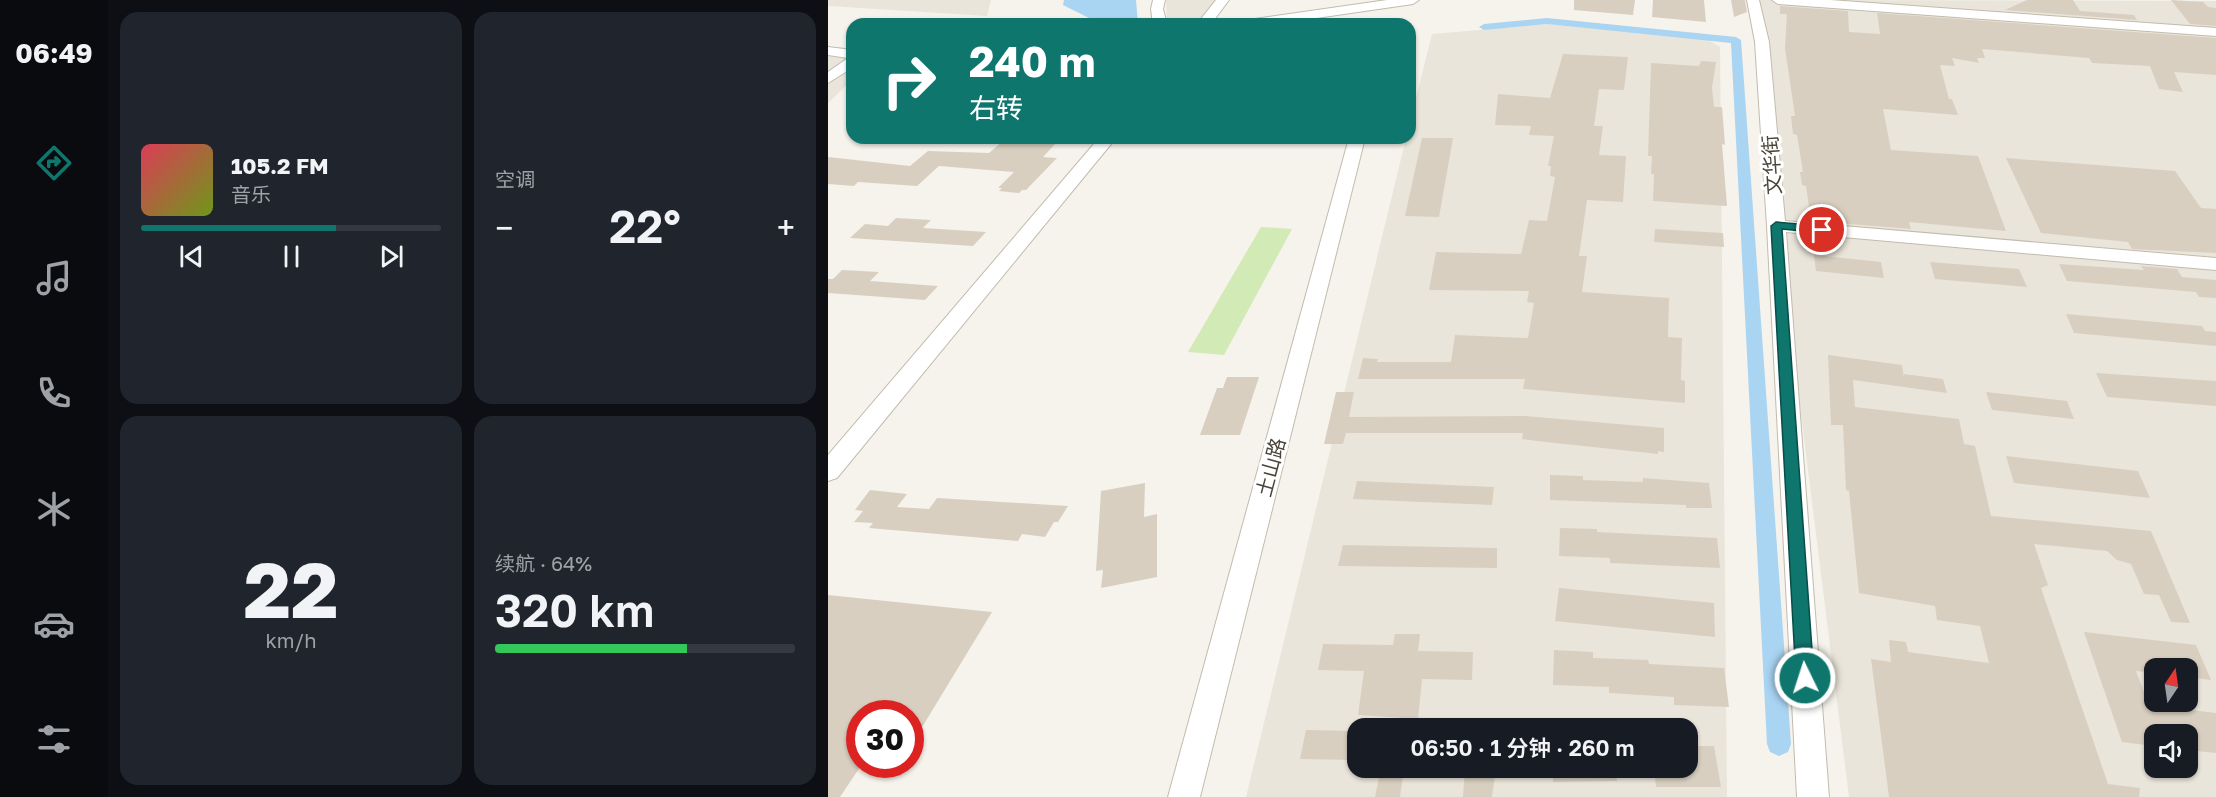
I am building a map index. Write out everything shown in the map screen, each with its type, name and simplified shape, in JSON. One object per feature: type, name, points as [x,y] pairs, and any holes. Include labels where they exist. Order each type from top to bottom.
[{"type":"street","points":[[1159,0],[1157,9],[1159,18]]},
{"type":"street","points":[[1209,18],[1223,0]]},
{"type":"street","points":[[1289,18],[1413,0]]},
{"type":"street","name":"文华街","points":[[1754,0],[1762,42],[1776,226],[1813,797]]},
{"type":"street","points":[[1778,0],[2216,32]]},
{"type":"street","points":[[828,51],[846,53]]},
{"type":"street","points":[[828,79],[846,66]]},
{"type":"street","points":[[828,472],[1103,144]]},
{"type":"street","name":"土山路","points":[[1184,797],[1355,144]]},
{"type":"street","points":[[1776,226],[2216,264]]},
{"type":"shaded area","points":[[828,0],[991,0],[987,16],[828,6]]},
{"type":"shaded area","points":[[1166,0],[1216,0],[1201,18],[1167,18]]},
{"type":"shaded area","points":[[1749,0],[2216,1],[2216,797],[1849,797]]},
{"type":"shaded area","points":[[1548,24],[1708,40],[1720,47],[1727,797],[1246,797],[1405,144],[1416,144],[1416,98],[1432,34]]},
{"type":"shaded area","points":[[828,47],[846,48],[846,86],[828,103]]},
{"type":"green space","points":[[1261,227],[1292,229],[1224,355],[1188,352]]},
{"type":"water","points":[[1064,0],[1136,0],[1138,18],[1089,18],[1063,5]]},
{"type":"building","points":[[1574,0],[1635,0],[1633,15],[1574,10]]},
{"type":"building","points":[[1653,0],[1704,0],[1706,22],[1652,17]]},
{"type":"building","points":[[1731,0],[1745,0],[1747,12],[1734,17]]},
{"type":"building","points":[[2027,0],[2073,0],[2080,11],[2134,15],[2137,20],[2005,10]]},
{"type":"building","points":[[2171,0],[2203,2],[2208,7],[2216,8],[2216,26],[2190,24]]},
{"type":"building","points":[[1780,6],[1848,11],[1849,32],[1880,34],[1877,13],[2216,38],[2216,75],[2174,72],[2183,92],[2159,89],[2150,66],[2092,63],[2089,58],[1982,49],[1985,58],[1977,58],[1979,63],[1952,58],[1955,66],[1940,65],[1949,99],[1952,99],[1958,115],[1883,109],[1891,150],[1978,156],[2006,231],[1909,222],[1911,229],[1811,221],[1806,186],[1802,185],[1800,172],[1803,172],[1797,135],[1793,134],[1791,116],[1795,116],[1785,48],[1787,14],[1780,14]]},
{"type":"building","points":[[1563,54],[1628,57],[1624,90],[1599,89],[1594,126],[1603,126],[1599,155],[1626,156],[1623,202],[1587,200],[1579,256],[1587,256],[1582,292],[1669,298],[1668,337],[1682,338],[1681,380],[1685,381],[1685,403],[1523,389],[1525,379],[1358,379],[1363,358],[1378,359],[1377,362],[1451,362],[1455,335],[1528,338],[1534,303],[1527,302],[1529,291],[1429,290],[1436,252],[1521,254],[1529,220],[1547,221],[1555,177],[1550,176],[1551,166],[1548,166],[1554,136],[1529,135],[1531,126],[1495,125],[1498,94],[1550,98]]},
{"type":"building","points":[[1701,61],[1716,62],[1712,88],[1714,107],[1722,107],[1725,145],[1722,144],[1727,206],[1653,201],[1652,156],[1648,156],[1651,63],[1699,66]]},
{"type":"building","points":[[1422,138],[1453,138],[1439,217],[1405,216]]},
{"type":"building","points":[[1000,144],[1055,144],[1043,157],[1057,158],[1026,190],[1019,193],[999,191],[1002,188],[998,188],[1014,172],[939,166],[917,186],[858,182],[854,186],[828,184],[828,157],[910,166],[928,151],[989,153]]},
{"type":"building","points":[[2006,158],[2175,171],[2201,208],[2216,209],[2216,253],[2132,249],[2128,242],[2041,233]]},
{"type":"building","points":[[896,218],[931,220],[923,228],[986,232],[973,246],[850,238],[865,224],[888,226]]},
{"type":"building","points":[[1655,229],[1723,233],[1724,247],[1654,242]]},
{"type":"building","points":[[1814,255],[1881,262],[1884,278],[1816,271]]},
{"type":"building","points":[[1930,262],[2019,269],[2027,287],[1935,279]]},
{"type":"building","points":[[2059,264],[2144,270],[2141,266],[2177,269],[2182,277],[2216,280],[2216,298],[2199,297],[2196,292],[2067,281]]},
{"type":"building","points":[[842,270],[879,272],[870,281],[938,286],[925,300],[828,293],[828,279],[833,279]]},
{"type":"building","points":[[2066,314],[2202,326],[2205,331],[2216,332],[2216,346],[2074,333]]},
{"type":"building","points":[[1828,355],[1902,365],[1904,378],[1904,374],[1943,379],[1947,393],[1853,380],[1855,407],[1959,419],[1964,444],[1975,446],[1991,516],[2151,531],[2190,623],[2171,622],[2159,595],[2144,594],[2131,564],[2117,560],[2107,551],[2034,544],[2048,585],[2041,588],[2108,784],[2140,788],[2139,797],[1889,797],[1871,659],[1891,662],[1889,640],[1906,642],[1908,652],[1989,663],[1980,626],[1937,620],[1935,606],[1859,593],[1849,491],[1846,490],[1843,425],[1831,425]]},
{"type":"building","points":[[2096,373],[2216,381],[2216,406],[2107,397]]},
{"type":"building","points":[[1227,377],[1259,377],[1240,435],[1200,435],[1217,388],[1223,388]]},
{"type":"building","points":[[1336,392],[1354,392],[1349,417],[1525,416],[1664,428],[1664,452],[1658,451],[1658,454],[1522,439],[1523,433],[1346,433],[1343,444],[1324,444]]},
{"type":"building","points":[[1986,392],[2067,401],[2074,419],[1992,410]]},
{"type":"building","points":[[2006,456],[2138,471],[2150,498],[2014,483]]},
{"type":"building","points":[[1550,475],[1583,476],[1583,480],[1643,482],[1643,478],[1709,483],[1712,508],[1550,500]]},
{"type":"building","points":[[1357,481],[1494,487],[1492,505],[1353,499]]},
{"type":"building","points":[[1145,483],[1144,517],[1157,514],[1157,577],[1101,588],[1103,570],[1096,571],[1101,491]]},
{"type":"building","points":[[870,490],[907,494],[897,507],[929,509],[937,498],[1068,506],[1045,537],[1022,534],[1018,541],[869,528],[873,523],[854,522],[863,511],[855,510]]},
{"type":"building","points":[[1560,528],[1717,538],[1720,568],[1610,563],[1610,558],[1559,556]]},
{"type":"building","points":[[1343,545],[1497,548],[1497,568],[1338,566]]},
{"type":"building","points":[[1559,588],[1714,603],[1715,637],[1555,621]]},
{"type":"building","points":[[828,595],[992,612],[924,724],[924,700],[846,700],[846,778],[853,778],[840,797],[828,797]]},
{"type":"building","points":[[2084,632],[2196,645],[2211,680],[2198,678],[2198,658],[2144,658],[2144,672],[2136,671],[2144,692],[2144,712],[2198,711],[2216,713],[2216,753],[2198,751],[2198,724],[2144,724],[2144,745],[2122,742]]},
{"type":"building","points":[[1395,634],[1420,634],[1418,651],[1473,652],[1472,680],[1422,679],[1418,718],[1403,718],[1358,715],[1364,671],[1318,670],[1323,644],[1393,645]]},
{"type":"building","points":[[1554,650],[1593,652],[1593,658],[1648,660],[1649,664],[1724,668],[1729,707],[1674,705],[1674,697],[1609,693],[1609,687],[1553,685]]},
{"type":"building","points":[[1306,730],[1347,731],[1347,760],[1300,759]]},
{"type":"building","points":[[1698,746],[1714,746],[1721,787],[1656,787],[1655,778],[1698,778]]},
{"type":"building","points":[[1379,778],[1403,778],[1400,797],[1375,797]]},
{"type":"building","points":[[1464,778],[1495,778],[1492,797],[1463,797]]},
{"type":"building","points":[[1553,778],[1617,778],[1617,781],[1553,782]]},
{"type":"waterway","points":[[1484,27],[1547,21],[1736,40],[1779,744]]},
{"type":"route","points":[[1805,678],[1776,226],[1822,230]]}]
